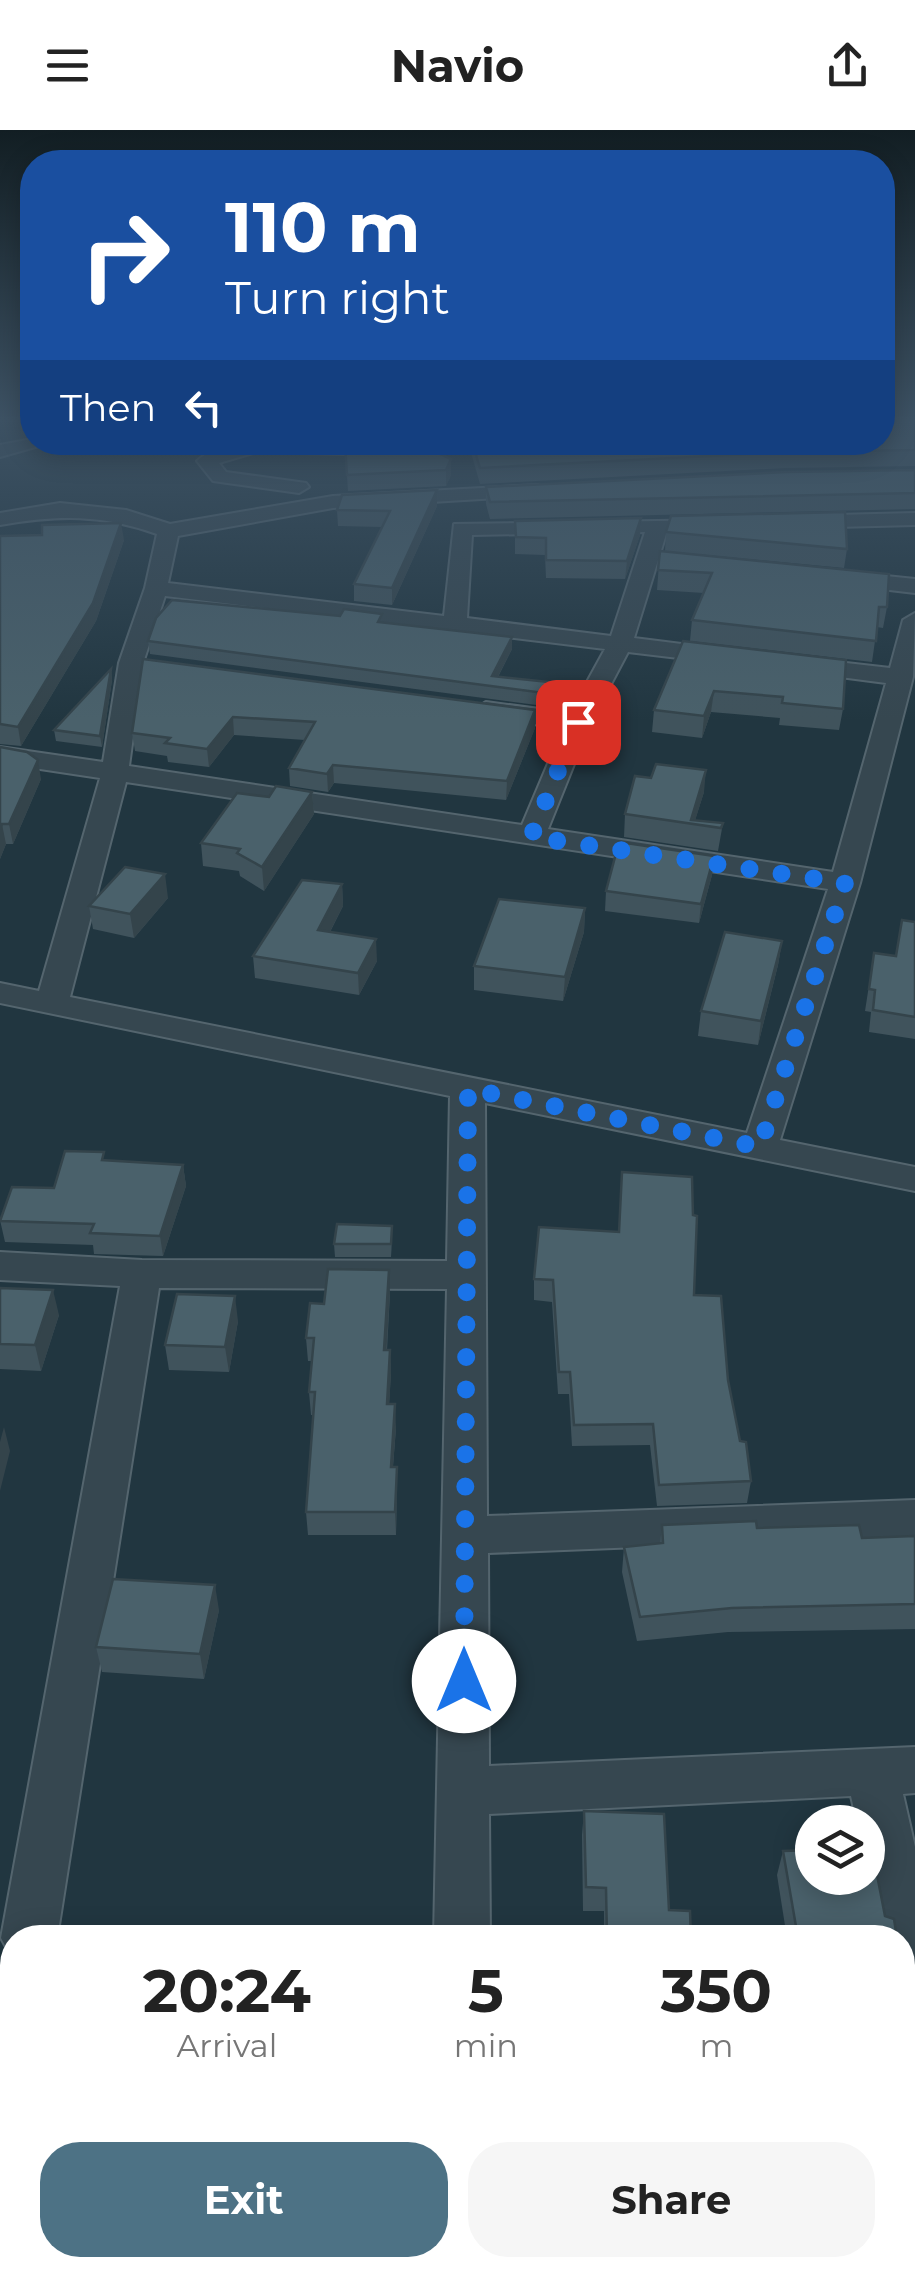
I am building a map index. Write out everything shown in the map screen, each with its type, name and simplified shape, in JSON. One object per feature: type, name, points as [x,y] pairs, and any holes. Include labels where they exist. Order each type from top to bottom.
[{"type":"street","points":[[138,520],[168,531],[231,520]]},
{"type":"street","points":[[776,522],[860,520]]},
{"type":"street","points":[[456,622],[462,529],[737,523]]},
{"type":"street","points":[[531,837],[578,722],[620,644],[654,560],[658,525]]},
{"type":"street","points":[[52,1003],[116,772],[168,531]]},
{"type":"street","points":[[818,576],[915,586]]},
{"type":"street","points":[[156,588],[900,677]]},
{"type":"street","points":[[760,1147],[845,883],[915,620]]},
{"type":"street","points":[[462,706],[578,722]]},
{"type":"street","points":[[0,755],[845,883]]},
{"type":"street","points":[[0,993],[915,1178]]},
{"type":"street","points":[[462,1925],[468,1089]]},
{"type":"street","points":[[0,1266],[142,1274],[466,1276]]},
{"type":"street","points":[[30,1925],[142,1274]]},
{"type":"street","points":[[464,1534],[915,1518]]},
{"type":"street","points":[[463,1791],[893,1771],[910,1925]]},
{"type":"building","points":[[385,520],[423,520],[392,588],[354,584]]},
{"type":"building","points":[[640,520],[627,561],[546,560],[546,538],[516,537],[515,521]]},
{"type":"building","points":[[670,520],[845,520],[847,549],[666,532]]},
{"type":"building","points":[[121,523],[93,603],[18,727],[0,724],[0,536],[42,535],[42,525]]},
{"type":"building","points":[[660,551],[889,574],[887,607],[879,607],[876,641],[692,620],[712,573],[658,570]]},
{"type":"building","points":[[172,600],[340,616],[344,609],[382,614],[378,622],[512,637],[492,676],[549,682],[544,693],[148,641],[156,618]]},
{"type":"building","points":[[683,641],[846,660],[843,709],[782,703],[783,697],[714,691],[704,716],[654,710]]},
{"type":"building","points":[[143,659],[535,710],[507,781],[333,765],[327,774],[289,768],[315,722],[233,717],[207,749],[165,743],[170,738],[132,733]]},
{"type":"building","points":[[111,669],[100,736],[54,730]]},
{"type":"building","points":[[0,747],[27,752],[38,760],[9,824],[2,824],[0,829]]},
{"type":"building","points":[[656,764],[706,770],[691,820],[723,823],[721,828],[625,814],[635,776],[651,778]]},
{"type":"building","points":[[276,786],[312,792],[262,867],[237,853],[240,849],[201,843],[237,793],[269,797]]},
{"type":"building","points":[[619,842],[714,856],[701,904],[606,891]]},
{"type":"building","points":[[125,867],[165,874],[130,914],[89,906]]},
{"type":"building","points":[[302,880],[342,884],[318,930],[376,939],[358,973],[253,956]]},
{"type":"building","points":[[499,899],[585,908],[565,977],[474,966]]},
{"type":"building","points":[[902,920],[915,922],[915,1017],[873,1010],[875,990],[869,989],[874,953],[896,956]]},
{"type":"building","points":[[725,932],[782,941],[761,1021],[701,1011]]},
{"type":"building","points":[[65,1151],[104,1152],[102,1160],[183,1165],[160,1236],[90,1233],[94,1224],[0,1221],[12,1187],[54,1188]]},
{"type":"building","points":[[622,1172],[692,1177],[693,1215],[697,1216],[694,1295],[721,1296],[728,1380],[740,1441],[746,1442],[751,1481],[659,1485],[653,1424],[574,1425],[570,1372],[559,1372],[553,1280],[534,1279],[539,1227],[619,1232]]},
{"type":"building","points":[[337,1224],[392,1226],[391,1244],[334,1244]]},
{"type":"building","points":[[328,1269],[389,1270],[384,1350],[390,1350],[387,1404],[395,1404],[391,1467],[397,1467],[395,1512],[306,1512],[315,1392],[309,1392],[314,1338],[306,1338],[310,1303],[324,1304]]},
{"type":"building","points":[[0,1288],[53,1290],[35,1345],[0,1344]]},
{"type":"building","points":[[177,1294],[235,1296],[225,1347],[165,1345]]},
{"type":"building","points":[[756,1521],[757,1528],[859,1525],[862,1538],[915,1536],[915,1604],[732,1608],[640,1617],[624,1547],[663,1543],[662,1525]]},
{"type":"building","points":[[113,1579],[215,1585],[200,1654],[96,1647]]},
{"type":"building","points":[[584,1811],[664,1814],[669,1910],[690,1911],[691,1925],[607,1925],[606,1888],[586,1887]]},
{"type":"building","points":[[783,1851],[795,1851],[795,1895],[881,1895],[885,1916],[894,1919],[895,1925],[796,1925]]},
{"type":"route","points":[[464,1681],[468,1089],[760,1147],[845,883],[531,837],[578,722]]}]
